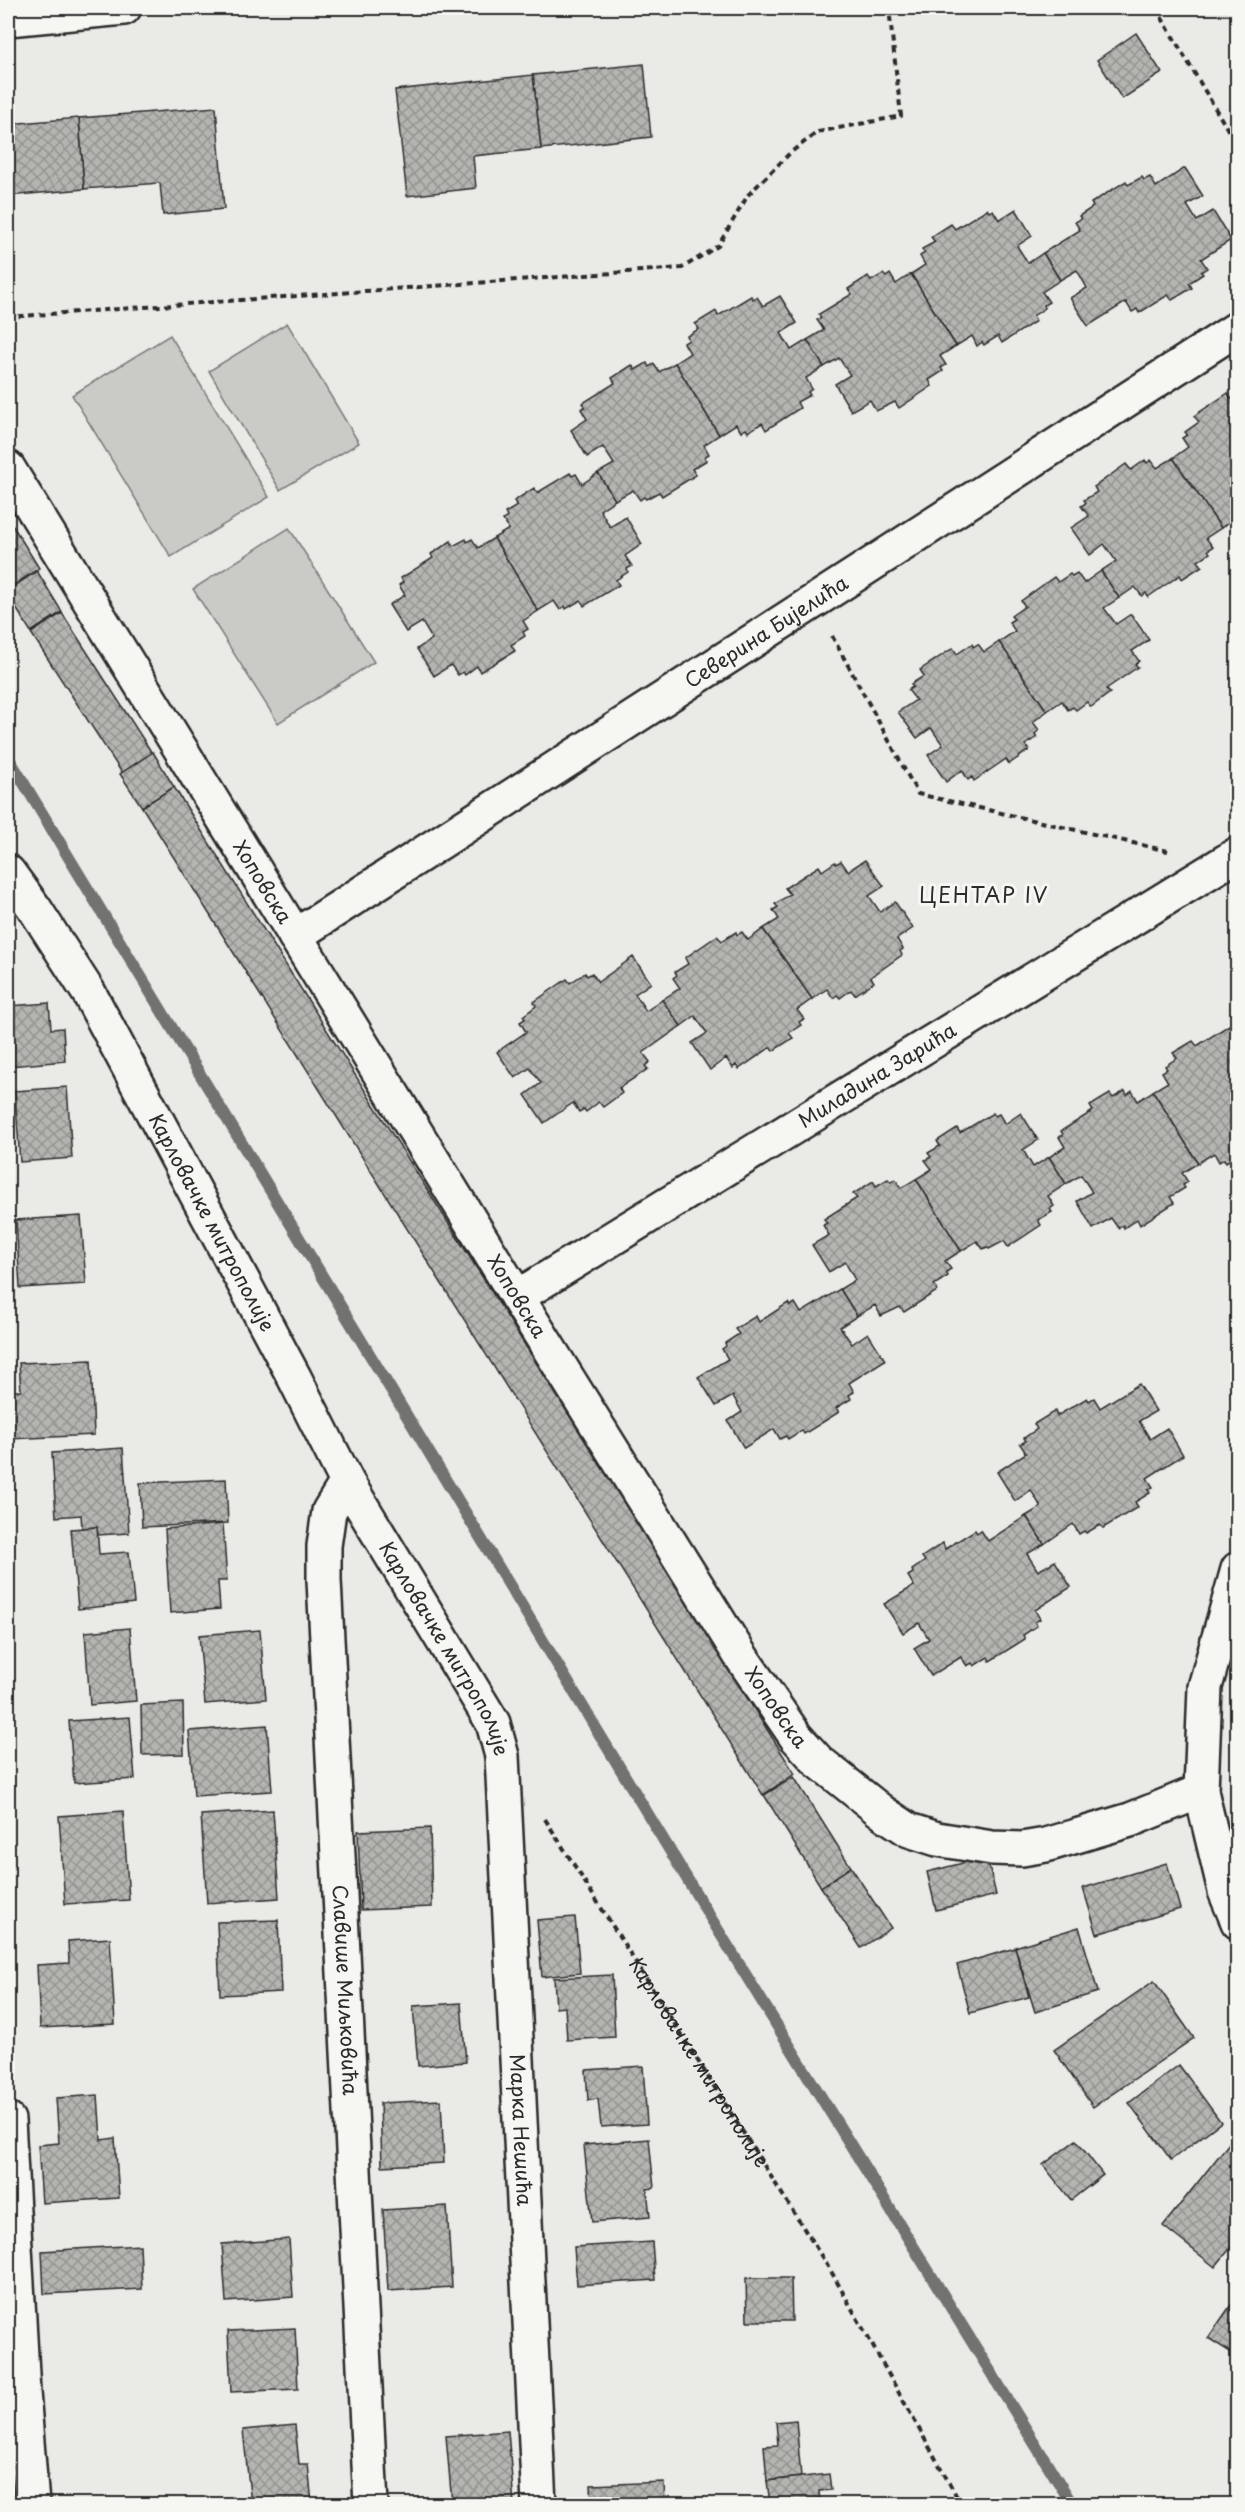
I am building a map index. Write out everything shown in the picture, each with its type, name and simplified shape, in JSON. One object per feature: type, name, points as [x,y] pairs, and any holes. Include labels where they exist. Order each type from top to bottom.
[{"type":"street","points":[[8,18],[124,8]]},
{"type":"street","name":"Северина Бијелића","points":[[295,936],[1238,328]]},
{"type":"street","name":"Хоповска","points":[[8,468],[517,1297],[740,1655],[796,1737],[818,1761],[882,1812],[909,1830],[937,1839],[992,1848],[1022,1850],[1046,1845],[1130,1820],[1201,1791]]},
{"type":"street","name":"Миладина Зарића","points":[[517,1297],[1230,859]]},
{"type":"street","name":"Карловачке митрополије","points":[[8,872],[35,909],[89,993],[294,1377],[347,1482],[493,1723],[502,1756]]},
{"type":"street","name":"Славише Миљковића","points":[[347,1482],[329,1511],[324,1546],[324,1580],[371,2505]]},
{"type":"street","points":[[1238,1569],[1205,1687],[1201,1791],[1225,1891],[1238,1922]]},
{"type":"street","name":"Марка Нешића","points":[[502,1756],[539,2505]]},
{"type":"street","points":[[8,2120],[23,2392],[32,2505]]},
{"type":"path","points":[[8,317],[682,268],[718,246],[747,195],[791,152],[818,132],[901,116],[889,8]]},
{"type":"path","points":[[1156,8],[1238,147]]},
{"type":"path","points":[[813,601],[918,794],[1230,859]]},
{"type":"path","name":"Карловачке митрополије","points":[[543,1815],[832,2273],[961,2505]]},
{"type":"shaded area","points":[[287,323],[359,443],[280,490],[209,371]]},
{"type":"shaded area","points":[[170,335],[269,497],[171,557],[72,395]]},
{"type":"shaded area","points":[[289,528],[374,662],[278,723],[193,589]]},
{"type":"building","points":[[1136,33],[1162,73],[1122,99],[1097,60]]},
{"type":"building","points":[[644,64],[651,137],[541,149],[533,75]]},
{"type":"building","points":[[533,75],[541,149],[473,156],[476,188],[407,196],[395,90]]},
{"type":"building","points":[[216,107],[224,209],[163,215],[160,183],[84,189],[79,118]]},
{"type":"building","points":[[79,118],[84,189],[8,196],[8,124]]},
{"type":"building","points":[[1185,168],[1203,196],[1187,205],[1197,221],[1213,211],[1231,240],[1201,259],[1207,268],[1201,272],[1203,274],[1189,283],[1192,288],[1172,300],[1168,295],[1139,313],[1137,309],[1132,312],[1126,302],[1088,326],[1070,298],[1087,288],[1077,270],[1060,280],[1043,253],[1080,230],[1075,222],[1081,219],[1079,216],[1093,207],[1091,203],[1126,181],[1128,185],[1142,177],[1144,180],[1150,177],[1156,187]]},
{"type":"building","points":[[987,209],[989,212],[993,210],[999,220],[1016,209],[1032,236],[1017,246],[1028,263],[1043,253],[1060,280],[1042,292],[1049,302],[1044,305],[1045,308],[1033,316],[1036,321],[1002,343],[998,336],[984,345],[982,342],[977,346],[972,336],[956,346],[911,274],[925,265],[920,256],[925,253],[922,249],[935,242],[931,237],[951,224],[955,229]]},
{"type":"building","points":[[883,274],[886,277],[890,274],[896,284],[911,274],[956,346],[940,356],[946,365],[941,368],[943,371],[929,380],[932,386],[899,408],[895,402],[876,411],[870,400],[851,411],[835,384],[850,375],[839,358],[824,367],[807,340],[824,330],[817,320],[821,318],[819,314],[852,294],[848,289],[868,276],[871,281]]},
{"type":"building","points":[[751,296],[753,299],[757,297],[763,306],[780,296],[797,323],[781,333],[791,350],[807,340],[824,367],[806,378],[812,389],[808,392],[810,395],[797,402],[800,408],[766,430],[762,423],[748,432],[746,429],[741,432],[736,424],[719,435],[675,363],[690,353],[684,343],[689,340],[687,336],[699,329],[695,324],[716,311],[718,316]]},
{"type":"building","points":[[647,363],[649,367],[654,364],[659,372],[675,363],[719,435],[704,445],[709,454],[704,457],[707,460],[692,469],[696,475],[662,496],[659,492],[640,500],[633,490],[615,500],[598,473],[614,464],[603,447],[587,457],[571,430],[587,419],[581,409],[585,407],[583,403],[615,383],[612,378],[632,365],[635,370]]},
{"type":"building","points":[[1228,393],[1231,399],[1238,394],[1238,520],[1236,517],[1221,528],[1173,458],[1188,447],[1182,438],[1187,435],[1185,432],[1199,422],[1194,416]]},
{"type":"building","points":[[1173,458],[1221,528],[1206,538],[1213,547],[1208,550],[1210,553],[1198,561],[1202,566],[1182,579],[1180,575],[1148,597],[1146,593],[1142,596],[1135,587],[1119,598],[1101,571],[1116,561],[1104,544],[1090,555],[1071,528],[1089,516],[1081,506],[1086,503],[1084,500],[1097,492],[1094,487],[1126,464],[1131,470],[1145,460],[1147,463],[1151,460],[1157,468]]},
{"type":"building","points":[[570,473],[572,476],[576,474],[582,484],[598,473],[615,500],[600,510],[610,527],[626,517],[642,544],[625,556],[632,566],[627,569],[628,572],[616,580],[619,585],[584,606],[581,600],[560,610],[554,601],[538,611],[494,538],[509,529],[503,520],[507,517],[505,513],[517,506],[514,501],[534,488],[537,493]]},
{"type":"building","points":[[8,518],[39,568],[8,589]]},
{"type":"building","points":[[494,538],[538,611],[523,621],[528,629],[523,632],[525,636],[511,645],[515,651],[480,672],[477,666],[465,675],[463,672],[458,675],[451,665],[434,676],[417,649],[432,639],[422,622],[406,632],[389,605],[405,595],[399,585],[403,582],[401,578],[433,558],[431,554],[451,541],[453,546],[466,539],[467,542],[472,539],[478,548]]},
{"type":"building","points":[[37,571],[62,612],[31,632],[8,595],[8,590]]},
{"type":"building","points":[[1101,571],[1119,598],[1104,608],[1116,624],[1131,614],[1149,640],[1132,651],[1139,661],[1135,664],[1138,667],[1106,689],[1110,693],[1091,707],[1087,702],[1076,710],[1073,707],[1068,710],[1062,701],[1047,711],[999,642],[1015,631],[1009,622],[1014,619],[1011,616],[1025,606],[1021,601],[1054,577],[1058,582],[1070,574],[1072,576],[1077,573],[1084,583]]},
{"type":"building","points":[[62,613],[152,753],[122,773],[31,633]]},
{"type":"building","points":[[999,642],[1047,711],[1033,722],[1039,730],[1035,734],[1037,737],[1025,745],[1029,750],[1009,764],[1006,759],[974,781],[972,777],[968,780],[962,770],[946,782],[928,755],[943,745],[931,728],[917,738],[898,712],[916,700],[908,690],[913,687],[911,684],[924,676],[920,670],[953,648],[957,654],[972,644],[973,647],[978,644],[984,652]]},
{"type":"building","points":[[153,752],[174,787],[142,807],[120,774]]},
{"type":"building","points":[[174,787],[795,1774],[763,1795],[142,807]]},
{"type":"building","points":[[865,860],[884,886],[869,896],[880,912],[895,902],[913,928],[897,939],[903,949],[900,951],[902,955],[871,977],[874,982],[855,995],[851,990],[840,998],[837,995],[833,998],[827,989],[812,999],[763,929],[779,919],[773,910],[778,907],[775,904],[790,894],[785,888],[819,866],[822,871],[835,862],[836,864],[841,861],[848,871]]},
{"type":"building","points":[[763,929],[812,999],[797,1010],[804,1019],[799,1022],[801,1025],[789,1033],[793,1038],[773,1051],[771,1047],[739,1069],[736,1065],[733,1068],[726,1058],[710,1070],[692,1043],[707,1033],[695,1016],[681,1026],[662,1000],[680,988],[673,978],[677,975],[675,972],[688,964],[685,958],[717,936],[722,941],[736,932],[737,935],[742,932],[748,940]]},
{"type":"building","points":[[633,957],[651,983],[635,994],[646,1011],[662,1000],[681,1026],[643,1053],[650,1062],[645,1066],[648,1069],[619,1088],[622,1093],[603,1107],[599,1102],[586,1112],[584,1109],[579,1112],[573,1103],[544,1123],[525,1095],[541,1083],[530,1068],[515,1078],[497,1052],[526,1032],[520,1022],[525,1019],[523,1016],[536,1006],[534,1002],[567,979],[570,983],[585,973],[587,976],[592,973],[598,982]]},
{"type":"building","points":[[49,1003],[51,1029],[63,1028],[65,1061],[10,1066],[8,1006]]},
{"type":"building","points":[[1229,1025],[1232,1029],[1235,1027],[1238,1030],[1238,1155],[1226,1162],[1224,1159],[1219,1162],[1214,1153],[1198,1163],[1153,1091],[1168,1082],[1162,1072],[1167,1069],[1165,1066],[1177,1058],[1173,1053],[1193,1041],[1197,1046]]},
{"type":"building","points":[[67,1087],[72,1158],[20,1162],[15,1091]]},
{"type":"building","points":[[1125,1091],[1127,1095],[1132,1091],[1138,1101],[1153,1091],[1198,1163],[1182,1173],[1188,1182],[1183,1185],[1185,1188],[1170,1197],[1174,1203],[1140,1225],[1137,1219],[1124,1228],[1123,1225],[1118,1228],[1111,1218],[1093,1229],[1077,1201],[1092,1192],[1081,1175],[1066,1184],[1049,1157],[1065,1147],[1059,1137],[1063,1135],[1061,1131],[1093,1111],[1090,1106],[1110,1094],[1113,1098]]},
{"type":"building","points":[[993,1113],[995,1116],[999,1114],[1005,1124],[1021,1113],[1038,1140],[1023,1150],[1033,1167],[1049,1157],[1066,1184],[1048,1196],[1054,1206],[1050,1209],[1052,1212],[1038,1220],[1041,1225],[1008,1247],[1004,1241],[989,1249],[987,1247],[983,1249],[977,1241],[961,1251],[916,1179],[932,1169],[925,1160],[931,1157],[928,1153],[940,1146],[937,1141],[957,1128],[960,1133]]},
{"type":"building","points":[[888,1179],[891,1182],[895,1179],[901,1188],[916,1179],[961,1251],[945,1261],[951,1269],[946,1272],[948,1276],[934,1285],[937,1291],[904,1312],[900,1307],[881,1316],[875,1305],[857,1316],[840,1289],[855,1280],[845,1262],[829,1272],[812,1245],[829,1235],[823,1225],[827,1223],[824,1219],[857,1198],[853,1194],[873,1181],[876,1186]]},
{"type":"building","points":[[81,1216],[86,1284],[20,1288],[16,1220]]},
{"type":"building","points":[[840,1289],[857,1316],[840,1327],[852,1344],[868,1333],[885,1360],[849,1383],[854,1392],[849,1395],[851,1399],[836,1408],[839,1412],[804,1434],[802,1430],[788,1439],[786,1436],[780,1439],[774,1429],[744,1448],[728,1421],[742,1412],[733,1396],[716,1406],[698,1377],[728,1359],[722,1349],[726,1346],[725,1343],[739,1334],[735,1329],[756,1316],[759,1322],[788,1303],[790,1306],[795,1303],[801,1313]]},
{"type":"building","points":[[91,1360],[94,1435],[9,1439],[8,1391],[21,1391],[19,1363]]},
{"type":"building","points":[[1139,1384],[1156,1411],[1139,1421],[1150,1439],[1167,1428],[1183,1455],[1147,1478],[1153,1487],[1148,1490],[1150,1493],[1135,1502],[1138,1507],[1103,1528],[1100,1525],[1086,1533],[1084,1531],[1079,1534],[1073,1524],[1044,1544],[1026,1516],[1041,1507],[1031,1490],[1015,1501],[997,1472],[1026,1453],[1020,1444],[1026,1441],[1024,1438],[1037,1429],[1034,1424],[1055,1411],[1057,1416],[1087,1398],[1089,1401],[1094,1398],[1100,1408]]},
{"type":"building","points":[[123,1448],[129,1533],[98,1535],[97,1527],[82,1528],[81,1515],[56,1517],[52,1453]]},
{"type":"building","points":[[226,1479],[228,1523],[142,1527],[140,1483]]},
{"type":"building","points":[[1026,1516],[1044,1544],[1027,1554],[1038,1571],[1055,1561],[1071,1587],[1035,1610],[1040,1619],[1035,1622],[1037,1626],[1023,1635],[1025,1639],[990,1661],[988,1657],[974,1666],[972,1663],[967,1666],[961,1657],[931,1676],[914,1648],[929,1639],[919,1623],[903,1633],[884,1604],[914,1586],[908,1576],[913,1573],[912,1570],[925,1561],[922,1557],[943,1543],[945,1549],[975,1530],[977,1533],[981,1530],[988,1541]]},
{"type":"building","points":[[223,1524],[227,1581],[218,1581],[220,1609],[170,1613],[165,1529]]},
{"type":"building","points":[[97,1527],[99,1554],[129,1552],[134,1603],[78,1609],[71,1529]]},
{"type":"building","points":[[130,1628],[136,1701],[90,1705],[85,1632]]},
{"type":"building","points":[[260,1630],[266,1699],[205,1704],[199,1635]]},
{"type":"building","points":[[183,1703],[184,1754],[142,1755],[141,1705]]},
{"type":"building","points":[[130,1717],[135,1779],[74,1783],[69,1721]]},
{"type":"building","points":[[267,1725],[272,1791],[194,1796],[189,1731]]},
{"type":"building","points":[[794,1777],[851,1867],[821,1887],[764,1795]]},
{"type":"building","points":[[273,1810],[279,1898],[207,1903],[201,1815]]},
{"type":"building","points":[[123,1811],[129,1900],[65,1904],[59,1816]]},
{"type":"building","points":[[430,1828],[432,1907],[361,1910],[358,1831]]},
{"type":"building","points":[[987,1857],[996,1895],[936,1910],[927,1872]]},
{"type":"building","points":[[1167,1863],[1180,1909],[1097,1934],[1083,1888]]},
{"type":"building","points":[[851,1867],[891,1928],[861,1948],[821,1887]]},
{"type":"building","points":[[575,1917],[580,1973],[542,1977],[537,1920]]},
{"type":"building","points":[[278,1920],[281,1992],[220,1995],[217,1922]]},
{"type":"building","points":[[1079,1927],[1098,1992],[1035,2012],[1015,1947]]},
{"type":"building","points":[[110,1938],[115,2024],[40,2028],[37,1965],[69,1963],[68,1941]]},
{"type":"building","points":[[1015,1948],[1029,1997],[970,2013],[957,1965]]},
{"type":"building","points":[[612,1975],[615,2037],[567,2040],[565,2007],[556,2008],[554,1978]]},
{"type":"building","points":[[1154,1981],[1194,2038],[1093,2107],[1054,2050]]},
{"type":"building","points":[[461,2003],[466,2062],[418,2066],[413,2006]]},
{"type":"building","points":[[1179,2065],[1221,2122],[1171,2160],[1129,2103]]},
{"type":"building","points":[[643,2066],[647,2124],[601,2127],[598,2099],[588,2100],[586,2070]]},
{"type":"building","points":[[98,2095],[101,2140],[115,2138],[119,2198],[42,2203],[38,2145],[59,2143],[56,2098]]},
{"type":"building","points":[[441,2100],[444,2163],[382,2166],[380,2103]]},
{"type":"building","points":[[1238,2132],[1238,2239],[1215,2267],[1163,2226]]},
{"type":"building","points":[[649,2139],[654,2188],[647,2189],[650,2217],[592,2222],[584,2145]]},
{"type":"building","points":[[1076,2140],[1103,2175],[1071,2200],[1043,2165]]},
{"type":"building","points":[[447,2206],[452,2287],[388,2291],[383,2210]]},
{"type":"building","points":[[289,2239],[293,2297],[226,2302],[222,2244]]},
{"type":"building","points":[[652,2242],[655,2280],[577,2285],[574,2247]]},
{"type":"building","points":[[140,2245],[142,2289],[44,2294],[42,2251]]},
{"type":"building","points":[[746,2278],[791,2278],[792,2321],[747,2321]]},
{"type":"building","points":[[1238,2295],[1238,2357],[1208,2338]]},
{"type":"building","points":[[295,2328],[298,2389],[231,2392],[228,2331]]},
{"type":"building","points":[[796,2420],[801,2477],[767,2481],[764,2446],[778,2445],[776,2422]]},
{"type":"building","points":[[295,2425],[299,2464],[308,2464],[312,2504],[268,2504],[268,2502],[251,2504],[243,2430]]},
{"type":"building","points":[[508,2431],[514,2504],[452,2504],[446,2436]]},
{"type":"building","points":[[829,2474],[831,2490],[819,2491],[820,2504],[770,2504],[767,2481]]},
{"type":"building","points":[[664,2482],[665,2504],[592,2504],[591,2485]]},
{"type":"waterway","points":[[8,757],[715,1925],[1072,2504]]},
{"type":"district","name":"ЦЕНТАР IV","points":[[984,896]]}]
